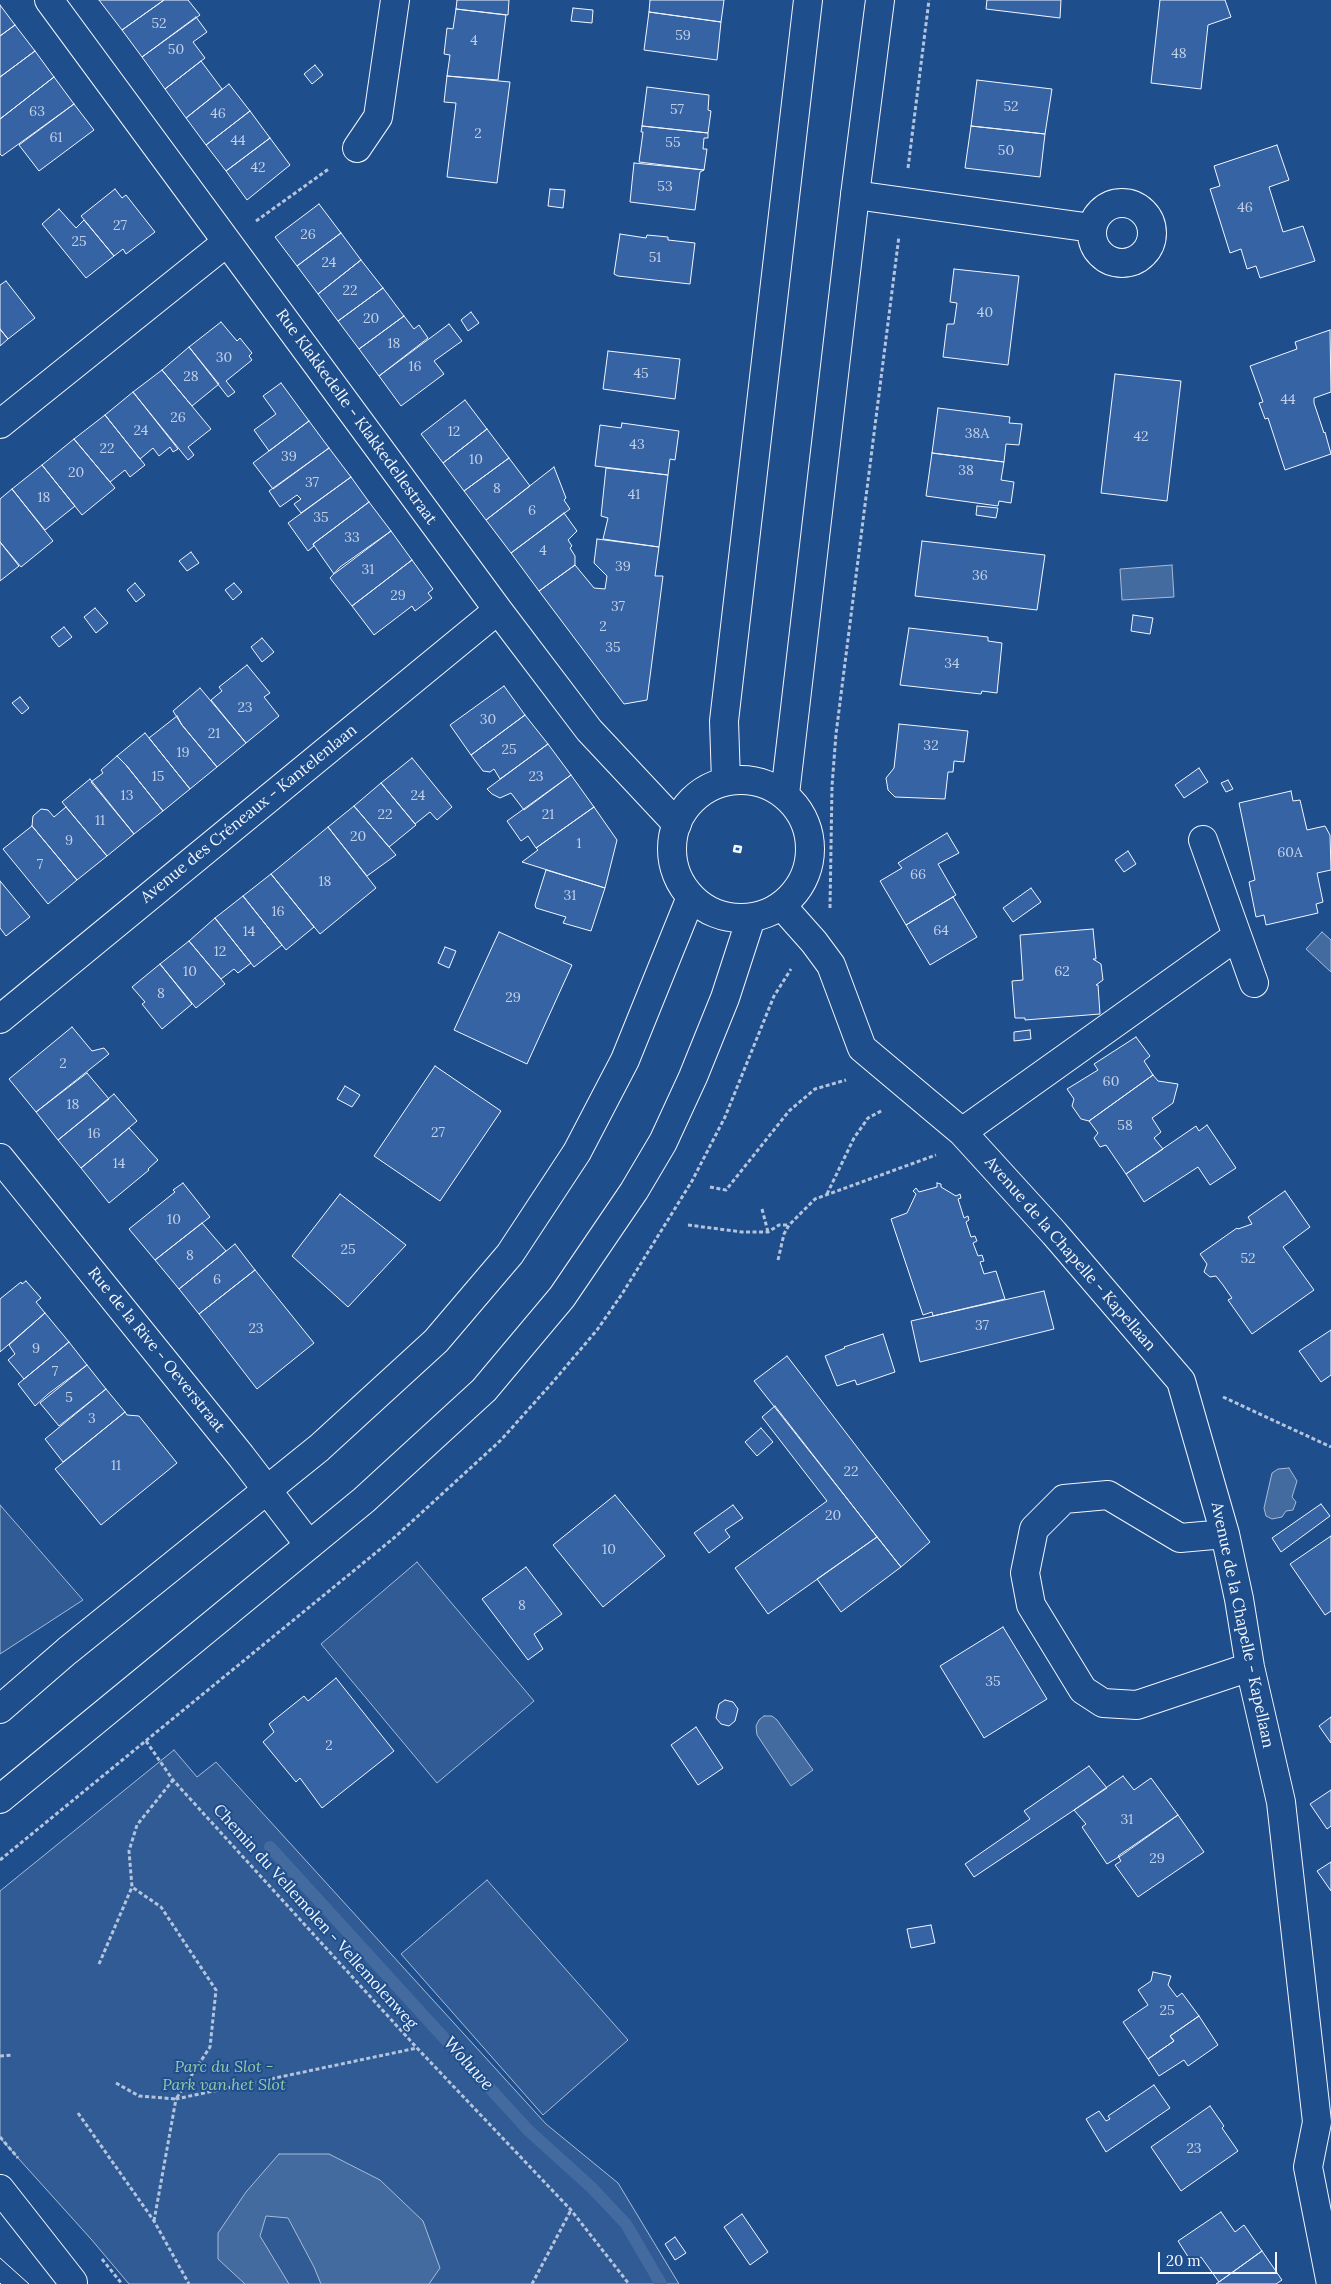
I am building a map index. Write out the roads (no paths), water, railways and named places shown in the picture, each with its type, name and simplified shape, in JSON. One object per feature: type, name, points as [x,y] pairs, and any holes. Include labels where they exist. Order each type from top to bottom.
[{"type":"main road","name":"Rue Klakkedelle - Klakkedellestraat","points":[[49,0],[498,610],[589,730],[677,824]]},
{"type":"main road","points":[[357,148],[378,117],[394,0]]},
{"type":"main road","points":[[726,781],[724,721],[808,0]]},
{"type":"main road","points":[[785,794],[855,195],[880,0]]},
{"type":"main road","points":[[855,195],[1092,228]]},
{"type":"main road","points":[[0,424],[227,242]]},
{"type":"main road","name":"Avenue des Créneaux - Kantelenlaan","points":[[0,1019],[498,610]]},
{"type":"main road","points":[[726,781],[760,782],[785,794],[799,809],[807,826],[811,846],[809,866],[802,884],[782,906],[751,918],[737,919],[707,909],[691,897],[681,883],[673,864],[672,844],[677,824],[686,808],[698,794],[726,781]]},
{"type":"main road","points":[[1203,840],[1254,983]]},
{"type":"main road","points":[[0,1709],[67,1651],[319,1448],[436,1342],[510,1254],[577,1152],[625,1060],[691,897]]},
{"type":"main road","name":"Avenue de la Chapelle - Kapellaan","points":[[782,906],[814,942],[831,966],[862,1048],[962,1132],[1054,1233],[1181,1381],[1225,1534],[1239,1599],[1250,1667],[1281,1802],[1324,2118],[1308,2167],[1331,2284]]},
{"type":"main road","points":[[0,1799],[364,1500],[484,1390],[562,1297],[634,1191],[663,1142],[693,1077],[725,998],[751,918]]},
{"type":"main road","points":[[962,1132],[1237,936]]},
{"type":"main road","name":"Rue de la Rive - Oeverstraat","points":[[0,1158],[267,1489],[309,1545]]},
{"type":"main road","points":[[1225,1534],[1180,1538],[1108,1495],[1064,1499],[1034,1529],[1025,1573],[1031,1605],[1083,1690],[1103,1704],[1137,1705],[1250,1667]]},
{"type":"main road","points":[[0,2189],[74,2283]]},
{"type":"main road","points":[[0,2218],[74,2283]]},
{"type":"waterway","name":"Woluwe","points":[[270,1847],[528,2130],[591,2187],[626,2224],[661,2284]]},
{"type":"tram line","points":[[0,2258],[29,2284]]},
{"type":"park label","name":"Parc du Slot - Park van het Slot","points":[[224,2076]]}]
